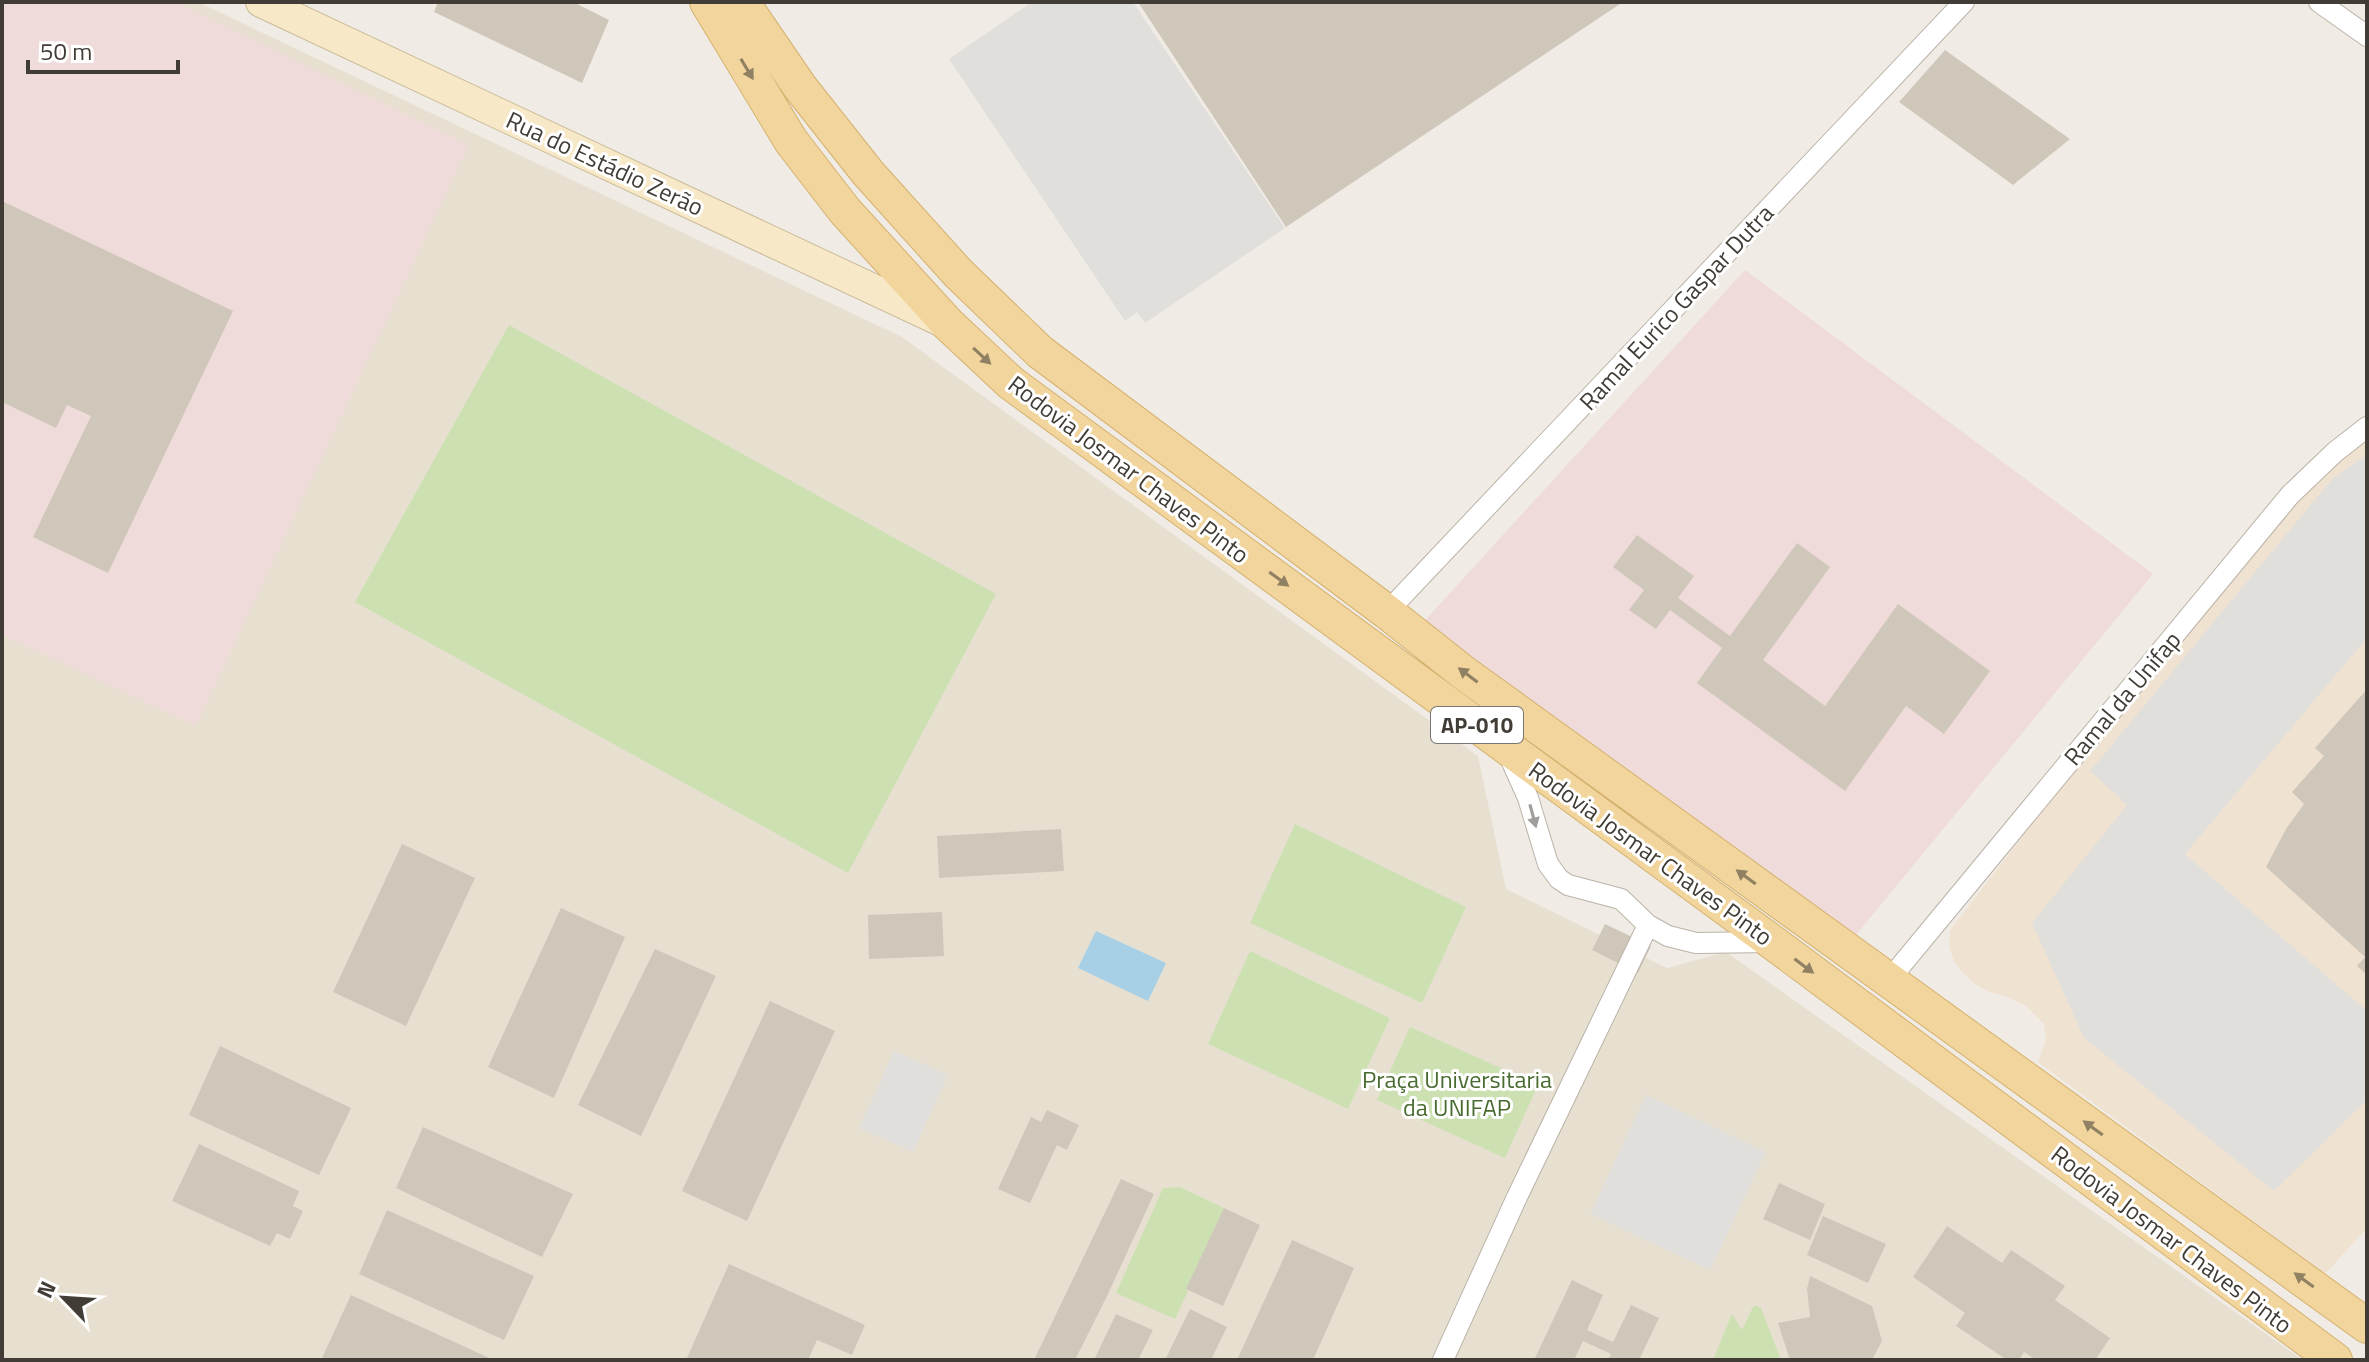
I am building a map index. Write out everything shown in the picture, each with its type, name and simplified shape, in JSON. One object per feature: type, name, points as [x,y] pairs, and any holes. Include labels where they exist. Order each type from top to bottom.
[{"type":"main road","name":"Rodovia Josmar Chaves Pinto","points":[[707,2],[791,141],[845,211],[948,324],[1011,383],[2335,1360]]},
{"type":"main road","name":"Rodovia Josmar Chaves Pinto","points":[[742,2],[800,87],[868,173],[958,273],[1040,352],[1464,673],[2367,1326]]},
{"type":"street","name":"Rua do Estádio Zerão","points":[[261,2],[948,324]]},
{"type":"street","name":"Ramal Eurico Gaspar Dutra","points":[[1387,612],[1964,2]]},
{"type":"street","points":[[2319,2],[2367,36]]},
{"type":"street","name":"Ramal da Unifap","points":[[1889,980],[2290,495],[2335,452],[2367,427]]},
{"type":"street","points":[[1503,744],[1528,798],[1548,864],[1559,879],[1568,885],[1621,899],[1648,925],[1668,936],[1696,943],[1772,942]]},
{"type":"street","points":[[1443,1360],[1648,925]]},
{"type":"shaded area","points":[[2,2],[198,2],[902,337],[1478,756],[1506,889],[1667,968],[1726,952],[2303,1360],[2,1360]]},
{"type":"shaded area","points":[[2,2],[176,2],[469,145],[196,726],[2,635]]},
{"type":"shaded area","points":[[1032,2],[1133,2],[1285,228],[1145,323],[1137,312],[1125,321],[949,59]]},
{"type":"shaded area","points":[[1745,270],[2153,574],[1856,935],[1418,628]]},
{"type":"shaded area","points":[[2367,434],[2367,1228],[2325,1274],[2038,1062],[2046,1040],[2044,1024],[2026,1006],[1975,984],[1954,961],[1949,947],[1950,930],[2303,475]]},
{"type":"shaded area","points":[[2367,454],[2367,638],[2185,854],[2367,1011],[2367,1100],[2274,1191],[2084,1038],[2032,923],[2127,805],[2090,771],[2333,478]]},
{"type":"shaded area","points":[[894,1051],[948,1075],[913,1152],[859,1128]]},
{"type":"shaded area","points":[[1646,1095],[1766,1152],[1710,1270],[1590,1214]]},
{"type":"green space","points":[[509,325],[996,594],[848,873],[355,602]]},
{"type":"green space","points":[[1295,824],[1466,907],[1422,1003],[1250,923]]},
{"type":"green space","points":[[1250,951],[1390,1018],[1348,1109],[1208,1044]]},
{"type":"green space","name":"Praça Universitaria da UNIFAP","points":[[1410,1027],[1538,1085],[1505,1158],[1377,1100]]},
{"type":"green space","points":[[1180,1187],[1226,1209],[1175,1319],[1116,1293],[1163,1188]]},
{"type":"green space","points":[[1754,1305],[1761,1308],[1781,1360],[1713,1360],[1732,1314],[1742,1330]]},
{"type":"water","points":[[1096,931],[1166,963],[1148,1001],[1078,968]]},
{"type":"building","points":[[438,2],[573,2],[609,20],[582,83],[434,12]]},
{"type":"building","points":[[1138,2],[1623,2],[1286,227]]},
{"type":"building","points":[[1945,50],[2070,139],[2013,185],[1899,102]]},
{"type":"building","points":[[2,201],[233,311],[108,573],[33,537],[91,416],[67,405],[56,428],[2,402]]},
{"type":"building","points":[[1637,535],[1694,576],[1678,598],[1730,636],[1797,543],[1830,567],[1763,660],[1825,706],[1898,604],[1990,671],[1944,734],[1906,706],[1845,791],[1697,683],[1722,648],[1670,610],[1656,629],[1629,610],[1644,590],[1613,567]]},
{"type":"building","points":[[2367,689],[2367,975],[2357,966],[2365,957],[2266,867],[2286,829],[2304,804],[2292,792],[2324,756],[2315,748]]},
{"type":"building","points":[[1061,829],[1064,871],[939,878],[937,836]]},
{"type":"building","points":[[402,844],[475,878],[406,1026],[333,992]]},
{"type":"building","points":[[561,908],[625,937],[554,1098],[488,1067]]},
{"type":"building","points":[[942,912],[944,956],[869,959],[868,915]]},
{"type":"building","points":[[1605,924],[1651,946],[1638,973],[1592,950]]},
{"type":"building","points":[[655,949],[716,976],[641,1136],[578,1105]]},
{"type":"building","points":[[770,1001],[835,1031],[747,1221],[682,1191]]},
{"type":"building","points":[[220,1046],[351,1108],[319,1175],[189,1115]]},
{"type":"building","points":[[1047,1110],[1079,1125],[1067,1150],[1057,1145],[1030,1203],[998,1189],[1031,1117],[1041,1122]]},
{"type":"building","points":[[423,1127],[573,1194],[542,1257],[396,1188]]},
{"type":"building","points":[[199,1144],[299,1191],[293,1206],[303,1211],[290,1239],[277,1233],[270,1246],[172,1201]]},
{"type":"building","points":[[1121,1179],[1154,1194],[1108,1294],[1075,1360],[1034,1360]]},
{"type":"building","points":[[1779,1183],[1825,1204],[1810,1240],[1763,1219]]},
{"type":"building","points":[[1224,1208],[1260,1225],[1223,1306],[1186,1289]]},
{"type":"building","points":[[387,1210],[534,1276],[504,1340],[359,1274]]},
{"type":"building","points":[[1823,1216],[1886,1244],[1868,1283],[1807,1255]]},
{"type":"building","points":[[1947,1226],[2002,1263],[2011,1250],[2065,1286],[2055,1300],[2110,1338],[2095,1360],[2036,1360],[2024,1352],[2019,1360],[2007,1360],[1956,1326],[1965,1313],[1913,1277]]},
{"type":"building","points":[[1292,1240],[1354,1268],[1313,1360],[1237,1360]]},
{"type":"building","points":[[729,1264],[865,1325],[852,1355],[817,1340],[808,1360],[686,1360]]},
{"type":"building","points":[[1810,1276],[1872,1306],[1882,1341],[1872,1360],[1790,1360],[1778,1323],[1810,1317],[1807,1289]]},
{"type":"building","points":[[1572,1280],[1603,1295],[1587,1330],[1613,1342],[1631,1305],[1659,1318],[1639,1360],[1608,1360],[1611,1354],[1583,1341],[1574,1360],[1534,1360]]},
{"type":"building","points":[[351,1295],[494,1360],[325,1360],[322,1358]]},
{"type":"building","points":[[1190,1309],[1227,1327],[1211,1360],[1165,1360]]},
{"type":"building","points":[[1116,1314],[1153,1330],[1138,1360],[1094,1360]]}]
